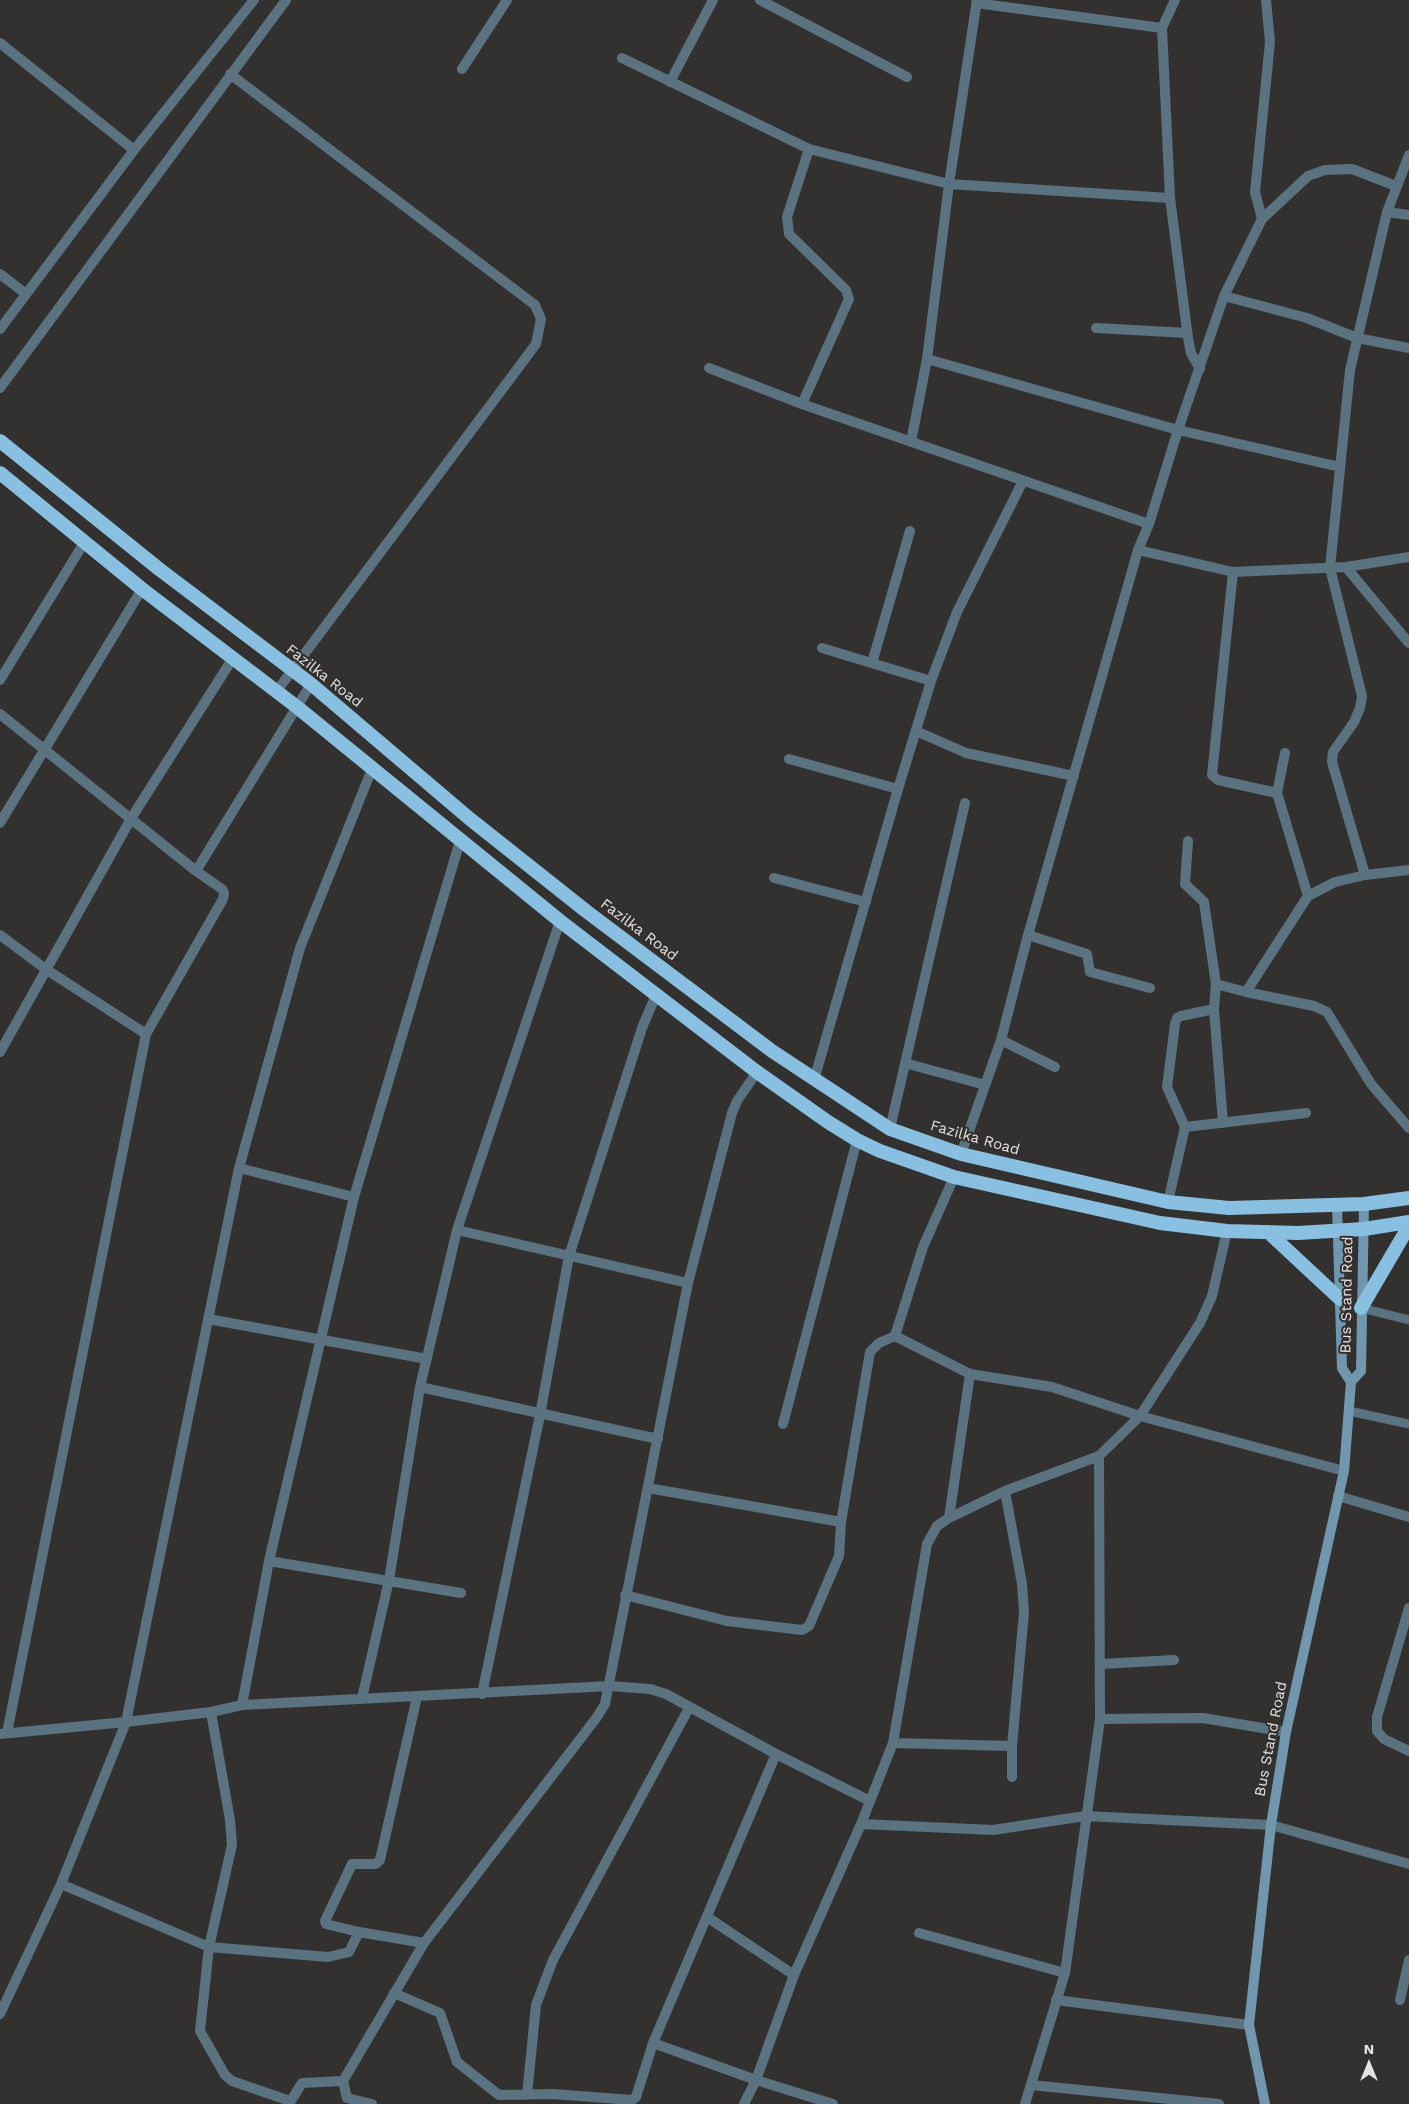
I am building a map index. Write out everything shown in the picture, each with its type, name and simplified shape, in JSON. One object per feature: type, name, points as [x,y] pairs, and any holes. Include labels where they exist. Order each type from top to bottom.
[{"type":"highway","name":"Fazilka Road","points":[[0,441],[159,569],[311,684],[470,819],[586,911],[814,1080],[890,1129],[961,1154],[1168,1202],[1229,1208],[1364,1204],[1409,1198]]},
{"type":"highway","points":[[0,474],[142,589],[297,707],[560,921],[757,1072],[857,1140],[880,1151],[954,1177],[1160,1223],[1227,1231],[1268,1232],[1364,1230],[1409,1222]]},
{"type":"highway","points":[[1361,1308],[1409,1226]]},
{"type":"highway","points":[[1268,1232],[1340,1299]]},
{"type":"main road","name":"Bus Stand Road","points":[[1265,2104],[1249,2025],[1271,1825],[1286,1732],[1344,1471],[1352,1382],[1361,1370],[1364,1204]]},
{"type":"main road","name":"Bus Stand Road","points":[[1337,1205],[1342,1368],[1352,1382]]},
{"type":"street","points":[[0,329],[134,150],[254,0]]},
{"type":"street","points":[[0,388],[4,376],[286,0]]},
{"type":"street","points":[[462,68],[507,0]]},
{"type":"street","points":[[670,82],[713,0]]},
{"type":"street","points":[[760,0],[907,77]]},
{"type":"street","points":[[1175,0],[1162,28],[1170,198],[1187,333],[1191,352],[1200,369]]},
{"type":"street","points":[[1262,219],[1255,192],[1270,42],[1266,0]]},
{"type":"street","points":[[911,442],[927,359],[949,184],[977,1],[1162,28]]},
{"type":"street","points":[[0,43],[134,150]]},
{"type":"street","points":[[622,58],[809,149],[949,184],[1170,198]]},
{"type":"street","points":[[230,74],[534,305],[541,319],[536,344],[276,692]]},
{"type":"street","points":[[802,404],[849,299],[846,290],[789,234],[787,217],[809,149]]},
{"type":"street","points":[[1365,875],[1332,762],[1333,752],[1354,722],[1360,708],[1362,696],[1330,568],[1346,403],[1357,338],[1387,212],[1409,155]]},
{"type":"street","points":[[961,1154],[1001,1040],[1028,935],[1138,550],[1149,524],[1178,430],[1224,296],[1262,219],[1308,176],[1315,172],[1352,169],[1396,186]]},
{"type":"street","points":[[1387,212],[1409,214]]},
{"type":"street","points":[[0,274],[26,294]]},
{"type":"street","points":[[1224,296],[1307,318],[1357,338],[1409,348]]},
{"type":"street","points":[[1096,328],[1187,333]]},
{"type":"street","points":[[927,359],[1178,430],[1340,467]]},
{"type":"street","points":[[709,368],[802,404],[1149,524]]},
{"type":"street","points":[[814,1080],[898,789],[932,681],[957,612],[1022,481]]},
{"type":"street","points":[[872,663],[910,531]]},
{"type":"street","points":[[0,680],[85,541]]},
{"type":"street","points":[[1138,550],[1232,572],[1346,567],[1409,557]]},
{"type":"street","points":[[1346,567],[1409,643]]},
{"type":"street","points":[[1232,572],[1212,775],[1218,780],[1277,792]]},
{"type":"street","points":[[0,823],[142,589]]},
{"type":"street","points":[[822,648],[932,681]]},
{"type":"street","points":[[0,1052],[132,817],[233,658]]},
{"type":"street","points":[[196,870],[311,684]]},
{"type":"street","points":[[0,714],[132,817],[196,870],[222,888],[224,893],[223,900],[146,1034],[4,1733],[126,1722],[211,1712],[242,1705],[610,1686],[650,1689],[666,1694],[776,1754],[870,1800]]},
{"type":"street","points":[[916,731],[966,753],[1074,776]]},
{"type":"street","points":[[1285,753],[1277,792],[1308,896]]},
{"type":"street","points":[[789,759],[898,789]]},
{"type":"street","points":[[0,2014],[61,1884],[126,1722],[239,1168],[300,948],[372,769]]},
{"type":"street","points":[[890,1129],[965,804]]},
{"type":"street","points":[[242,1705],[269,1561],[354,1197],[460,841]]},
{"type":"street","points":[[1188,841],[1185,884],[1204,902],[1216,984],[1214,1009],[1223,1124]]},
{"type":"street","points":[[1246,992],[1308,896],[1334,882],[1365,875],[1409,870]]},
{"type":"street","points":[[774,878],[866,902]]},
{"type":"street","points":[[362,1698],[389,1580],[420,1387],[458,1230],[560,921]]},
{"type":"street","points":[[0,935],[47,970],[146,1034]]},
{"type":"street","points":[[1028,935],[1087,954],[1090,972],[1150,988]]},
{"type":"street","points":[[1216,984],[1314,1006],[1327,1012],[1371,1084],[1409,1128]]},
{"type":"street","points":[[482,1694],[540,1415],[569,1256],[642,1028],[656,995]]},
{"type":"street","points":[[1168,1202],[1185,1127],[1167,1087],[1175,1024],[1177,1018],[1182,1016],[1214,1009]]},
{"type":"street","points":[[1001,1040],[1055,1067]]},
{"type":"street","points":[[905,1063],[985,1085]]},
{"type":"street","points":[[372,2104],[347,2098],[343,2080],[424,1943],[605,1704],[688,1283],[732,1113],[737,1101],[757,1072]]},
{"type":"street","points":[[1185,1127],[1306,1113]]},
{"type":"street","points":[[783,1424],[857,1140]]},
{"type":"street","points":[[239,1168],[354,1197]]},
{"type":"street","points":[[896,1336],[923,1246],[954,1177]]},
{"type":"street","points":[[458,1230],[688,1283]]},
{"type":"street","points":[[744,2104],[756,2080],[794,1975],[861,1824],[893,1743],[927,1544],[937,1526],[949,1518],[1005,1491],[1099,1456],[1140,1416],[1200,1323],[1212,1296],[1227,1231]]},
{"type":"street","points":[[208,1319],[427,1359]]},
{"type":"street","points":[[625,1595],[726,1621],[802,1630],[809,1626],[839,1556],[841,1522],[870,1352],[878,1342],[896,1336],[970,1374],[1052,1387],[1140,1416],[1344,1471]]},
{"type":"street","points":[[949,1518],[970,1374]]},
{"type":"street","points":[[420,1387],[540,1415],[658,1439]]},
{"type":"street","points":[[1025,2104],[1065,1973],[1085,1816],[1100,1719],[1099,1456]]},
{"type":"street","points":[[648,1488],[841,1522]]},
{"type":"street","points":[[1005,1491],[1022,1584],[1024,1612],[1012,1746],[1012,1777]]},
{"type":"street","points":[[1338,1496],[1409,1517]]},
{"type":"street","points":[[269,1561],[461,1593]]},
{"type":"street","points":[[1409,1608],[1407,1624],[1377,1717],[1377,1731],[1384,1739],[1409,1751]]},
{"type":"street","points":[[1101,1664],[1174,1660]]},
{"type":"street","points":[[417,1697],[380,1860],[376,1864],[352,1864],[325,1920],[326,1924],[359,1932],[424,1943]]},
{"type":"street","points":[[527,2094],[536,2005],[553,1960],[689,1708]]},
{"type":"street","points":[[211,1712],[232,1832],[232,1845],[209,1947],[199,2024],[202,2037],[225,2075],[232,2082],[290,2102],[302,2083],[343,2080]]},
{"type":"street","points":[[1100,1719],[1203,1718],[1286,1732]]},
{"type":"street","points":[[893,1743],[1012,1746]]},
{"type":"street","points":[[394,1993],[440,2013],[457,2062],[497,2099],[527,2094],[553,2099],[632,2100],[636,2097],[653,2043],[776,1754]]},
{"type":"street","points":[[861,1824],[993,1830],[1085,1816],[1271,1825],[1409,1864]]},
{"type":"street","points":[[61,1884],[209,1947],[328,1957],[341,1956],[349,1952],[359,1932]]},
{"type":"street","points":[[707,1917],[794,1975]]},
{"type":"street","points":[[919,1933],[1065,1973]]},
{"type":"street","points":[[1400,2000],[1409,1960]]},
{"type":"street","points":[[1056,2000],[1249,2025]]},
{"type":"street","points":[[653,2043],[756,2080],[833,2104]]},
{"type":"street","points":[[1031,2085],[1219,2104]]},
{"type":"lane","points":[[1361,1308],[1409,1320]]},
{"type":"lane","points":[[1349,1411],[1409,1424]]}]
